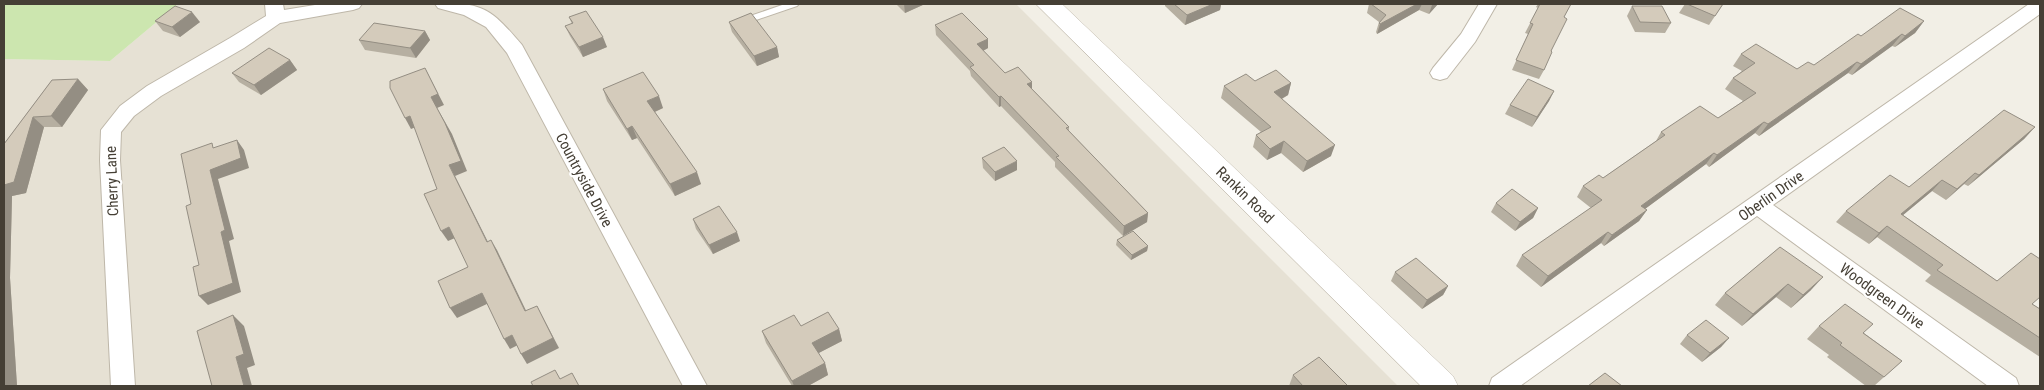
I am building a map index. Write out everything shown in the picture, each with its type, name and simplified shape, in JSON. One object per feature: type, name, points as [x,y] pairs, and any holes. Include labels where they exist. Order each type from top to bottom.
[{"type":"street","points":[[275,11],[353,4]]},
{"type":"street","name":"Countryside Drive","points":[[444,4],[470,10],[492,23],[515,50],[695,386]]},
{"type":"street","name":"Rankin Road","points":[[1048,4],[1442,386]]},
{"type":"street","points":[[1440,72],[1468,38],[1488,4]]},
{"type":"street","name":"Oberlin Drive","points":[[1501,386],[2032,9]]},
{"type":"street","name":"Cherry Lane","points":[[123,386],[110,160],[111,130],[127,111],[154,91],[238,43],[275,11]]},
{"type":"street","name":"Woodgreen Drive","points":[[1757,205],[2007,386]]},
{"type":"lane","points":[[756,17],[794,4]]},
{"type":"shaded area","points":[[178,4],[1016,4],[1398,386],[4,386],[4,59],[110,61]]},
{"type":"green space","points":[[4,4],[178,4],[110,61],[4,59]]},
{"type":"building","points":[[1174,4],[1213,4],[1187,15]]},
{"type":"building","points":[[1371,4],[1417,4],[1380,24],[1386,15]]},
{"type":"building","points":[[1540,4],[1571,4],[1564,17],[1567,19],[1544,70],[1516,60],[1533,24],[1530,23]]},
{"type":"building","points":[[1687,4],[1723,4],[1715,16]]},
{"type":"building","points":[[175,6],[192,12],[172,27],[155,21]]},
{"type":"building","points":[[1632,6],[1662,6],[1671,23],[1640,22]]},
{"type":"building","points":[[1900,8],[1924,21],[1905,36],[1902,34],[1861,64],[1857,62],[1768,124],[1764,122],[1717,155],[1714,153],[1641,206],[1647,210],[1612,235],[1608,232],[1548,276],[1522,255],[1602,200],[1583,186],[1599,175],[1603,178],[1665,135],[1661,132],[1700,106],[1718,118],[1756,93],[1733,78],[1755,63],[1741,54],[1756,44],[1797,69],[1808,62],[1814,65],[1858,34],[1861,36]]},
{"type":"building","points":[[586,11],[603,37],[579,47],[565,26],[573,23],[569,17]]},
{"type":"building","points":[[751,13],[777,47],[754,56],[729,22]]},
{"type":"building","points":[[962,13],[988,39],[977,44],[1005,73],[1018,67],[1032,82],[1027,84],[1069,127],[1066,128],[1148,213],[1124,226],[1056,157],[1059,156],[1001,96],[999,97],[970,67],[974,65],[935,25]]},
{"type":"building","points":[[374,23],[425,31],[410,48],[359,40]]},
{"type":"building","points":[[269,48],[290,60],[254,85],[232,73]]},
{"type":"building","points":[[425,68],[438,94],[431,97],[445,123],[461,161],[449,165],[487,242],[491,240],[525,311],[537,306],[553,338],[521,354],[512,335],[504,339],[482,293],[450,308],[438,281],[468,267],[449,227],[441,231],[424,194],[437,189],[410,116],[405,118],[390,88],[390,81]]},
{"type":"building","points":[[1276,70],[1291,83],[1274,92],[1335,145],[1307,161],[1284,141],[1270,149],[1256,135],[1271,127],[1224,86],[1246,74],[1255,81]]},
{"type":"building","points":[[643,72],[659,96],[647,101],[697,172],[670,184],[632,126],[627,129],[603,89]]},
{"type":"building","points":[[78,79],[51,116],[33,117],[14,182],[4,185],[4,144],[52,80]]},
{"type":"building","points":[[1528,79],[1554,91],[1537,117],[1510,105]]},
{"type":"building","points":[[2004,110],[2035,127],[1979,175],[1975,173],[1957,189],[1942,180],[1901,214],[1997,281],[2031,253],[2040,259],[2040,297],[2032,304],[2040,309],[2040,338],[1937,270],[1943,265],[1887,226],[1879,233],[1846,211],[1890,175],[1909,187]]},
{"type":"building","points":[[237,140],[241,158],[210,170],[225,230],[221,232],[233,283],[199,296],[193,267],[199,265],[186,206],[191,204],[181,154],[212,143],[213,148]]},
{"type":"building","points":[[1004,147],[1017,161],[995,172],[982,158]]},
{"type":"building","points":[[1512,189],[1538,208],[1520,222],[1496,203]]},
{"type":"building","points":[[719,206],[737,232],[709,245],[693,219]]},
{"type":"building","points":[[1133,231],[1148,246],[1132,255],[1117,240]]},
{"type":"building","points":[[1780,247],[1823,277],[1803,295],[1788,284],[1753,314],[1725,293]]},
{"type":"building","points":[[1416,258],[1448,286],[1427,300],[1395,272]]},
{"type":"building","points":[[1845,304],[1873,324],[1863,333],[1902,361],[1884,377],[1840,345],[1842,343],[1819,326]]},
{"type":"building","points":[[828,312],[839,329],[812,343],[825,363],[792,381],[762,331],[794,315],[801,326]]},
{"type":"building","points":[[233,315],[244,354],[236,357],[244,386],[212,386],[197,331]]},
{"type":"building","points":[[1706,320],[1729,338],[1710,353],[1687,335]]},
{"type":"building","points":[[1319,357],[1348,386],[1303,386],[1293,375]]},
{"type":"building","points":[[555,370],[560,379],[572,373],[579,386],[533,386],[531,382]]},
{"type":"building","points":[[1605,373],[1622,386],[1588,386]]}]
